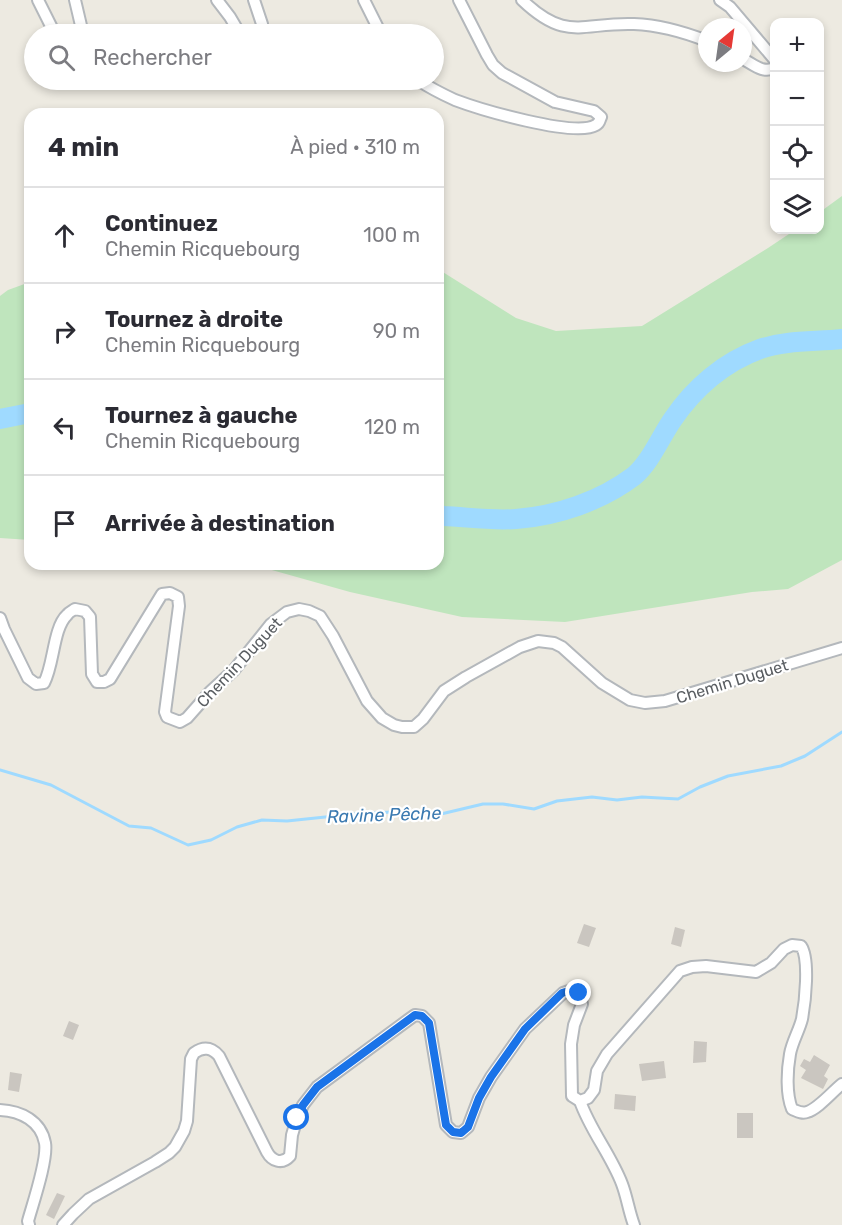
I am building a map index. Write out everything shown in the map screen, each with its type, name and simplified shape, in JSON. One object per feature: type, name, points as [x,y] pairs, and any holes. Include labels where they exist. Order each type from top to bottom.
[{"type":"street","points":[[38,0],[51,24]]},
{"type":"street","points":[[75,0],[81,24]]},
{"type":"street","points":[[218,0],[235,24]]},
{"type":"street","points":[[254,0],[262,24]]},
{"type":"street","points":[[364,0],[376,24]]},
{"type":"street","points":[[434,90],[469,105],[545,125],[575,129],[588,128],[600,121],[601,117],[594,111],[555,102],[502,74],[487,55],[459,0]]},
{"type":"street","points":[[522,0],[547,20],[567,28],[638,24],[681,32],[698,38]]},
{"type":"street","points":[[720,0],[730,7],[770,54]]},
{"type":"street","points":[[752,64],[765,71],[770,70]]},
{"type":"street","name":"Chemin Duguet","points":[[0,618],[28,678],[36,684],[44,683],[48,675],[59,629],[66,615],[75,609],[85,611],[90,617],[92,674],[98,682],[104,682],[110,679],[162,594],[170,593],[178,597],[179,606],[165,712],[167,717],[180,722],[187,718],[234,670],[272,624],[287,612],[299,609],[320,616],[367,701],[382,718],[402,727],[414,727],[444,691],[451,686],[520,647],[538,641],[554,643],[562,647],[602,683],[630,700],[645,703],[665,701],[842,648]]},
{"type":"street","points":[[580,1101],[588,1098],[594,1090],[597,1071],[607,1054],[680,971],[706,966],[756,972],[771,963],[784,949],[792,945],[801,946],[804,951],[806,981],[802,1019],[790,1053],[788,1071],[789,1101],[792,1109],[807,1112],[842,1084]]},
{"type":"street","points":[[63,1225],[89,1199],[155,1162],[175,1147],[187,1121],[191,1059],[194,1053],[204,1048],[212,1050],[219,1056],[267,1152],[273,1160],[282,1161],[290,1156],[292,1135],[303,1105],[317,1087],[415,1015],[422,1016],[429,1023],[446,1125],[453,1132],[461,1133],[468,1127],[479,1098],[491,1077],[525,1029],[562,993],[572,990],[579,993],[582,1004],[574,1025],[571,1044],[572,1096],[580,1101],[623,1185],[634,1225]]},
{"type":"street","points":[[0,1110],[17,1112],[31,1119],[41,1131],[45,1145],[43,1164],[28,1225]]},
{"type":"green space","points":[[842,196],[842,560],[788,589],[752,592],[565,622],[462,617],[350,592],[271,570],[444,570],[444,273],[516,318],[556,331],[642,326],[789,234],[824,234],[824,209]]},
{"type":"green space","points":[[24,284],[24,540],[0,538],[0,296],[8,290]]},
{"type":"building","points":[[584,924],[596,928],[589,947],[577,943]]},
{"type":"building","points":[[675,927],[685,930],[681,947],[671,944]]},
{"type":"building","points":[[69,1021],[79,1025],[73,1040],[63,1036]]},
{"type":"building","points":[[694,1041],[707,1042],[706,1062],[693,1063]]},
{"type":"building","points":[[814,1055],[830,1065],[824,1076],[828,1079],[823,1089],[801,1078],[806,1070],[800,1066],[804,1059],[810,1062]]},
{"type":"building","points":[[664,1061],[666,1078],[642,1081],[639,1064]]},
{"type":"building","points":[[10,1072],[22,1074],[19,1092],[8,1090]]},
{"type":"building","points":[[615,1094],[636,1096],[635,1111],[614,1109]]},
{"type":"building","points":[[737,1113],[753,1113],[753,1138],[737,1138]]},
{"type":"building","points":[[57,1193],[65,1196],[54,1219],[46,1215]]},
{"type":"waterway","points":[[444,516],[516,519],[547,515],[593,500],[621,485],[640,471],[690,397],[711,377],[734,361],[770,346],[842,339]]},
{"type":"waterway","points":[[0,419],[24,414]]},
{"type":"waterway","name":"Ravine Pêche","points":[[0,770],[51,785],[129,826],[151,828],[188,845],[211,840],[237,827],[262,820],[287,821],[392,812],[441,814],[483,804],[503,804],[534,809],[557,801],[592,797],[617,800],[642,797],[678,799],[728,776],[781,766],[805,756],[842,732]]},
{"type":"route","points":[[297,1118],[303,1105],[317,1087],[415,1015],[422,1016],[429,1023],[446,1125],[453,1132],[461,1133],[468,1127],[479,1098],[491,1077],[525,1029],[562,993],[572,990],[579,993]]}]
